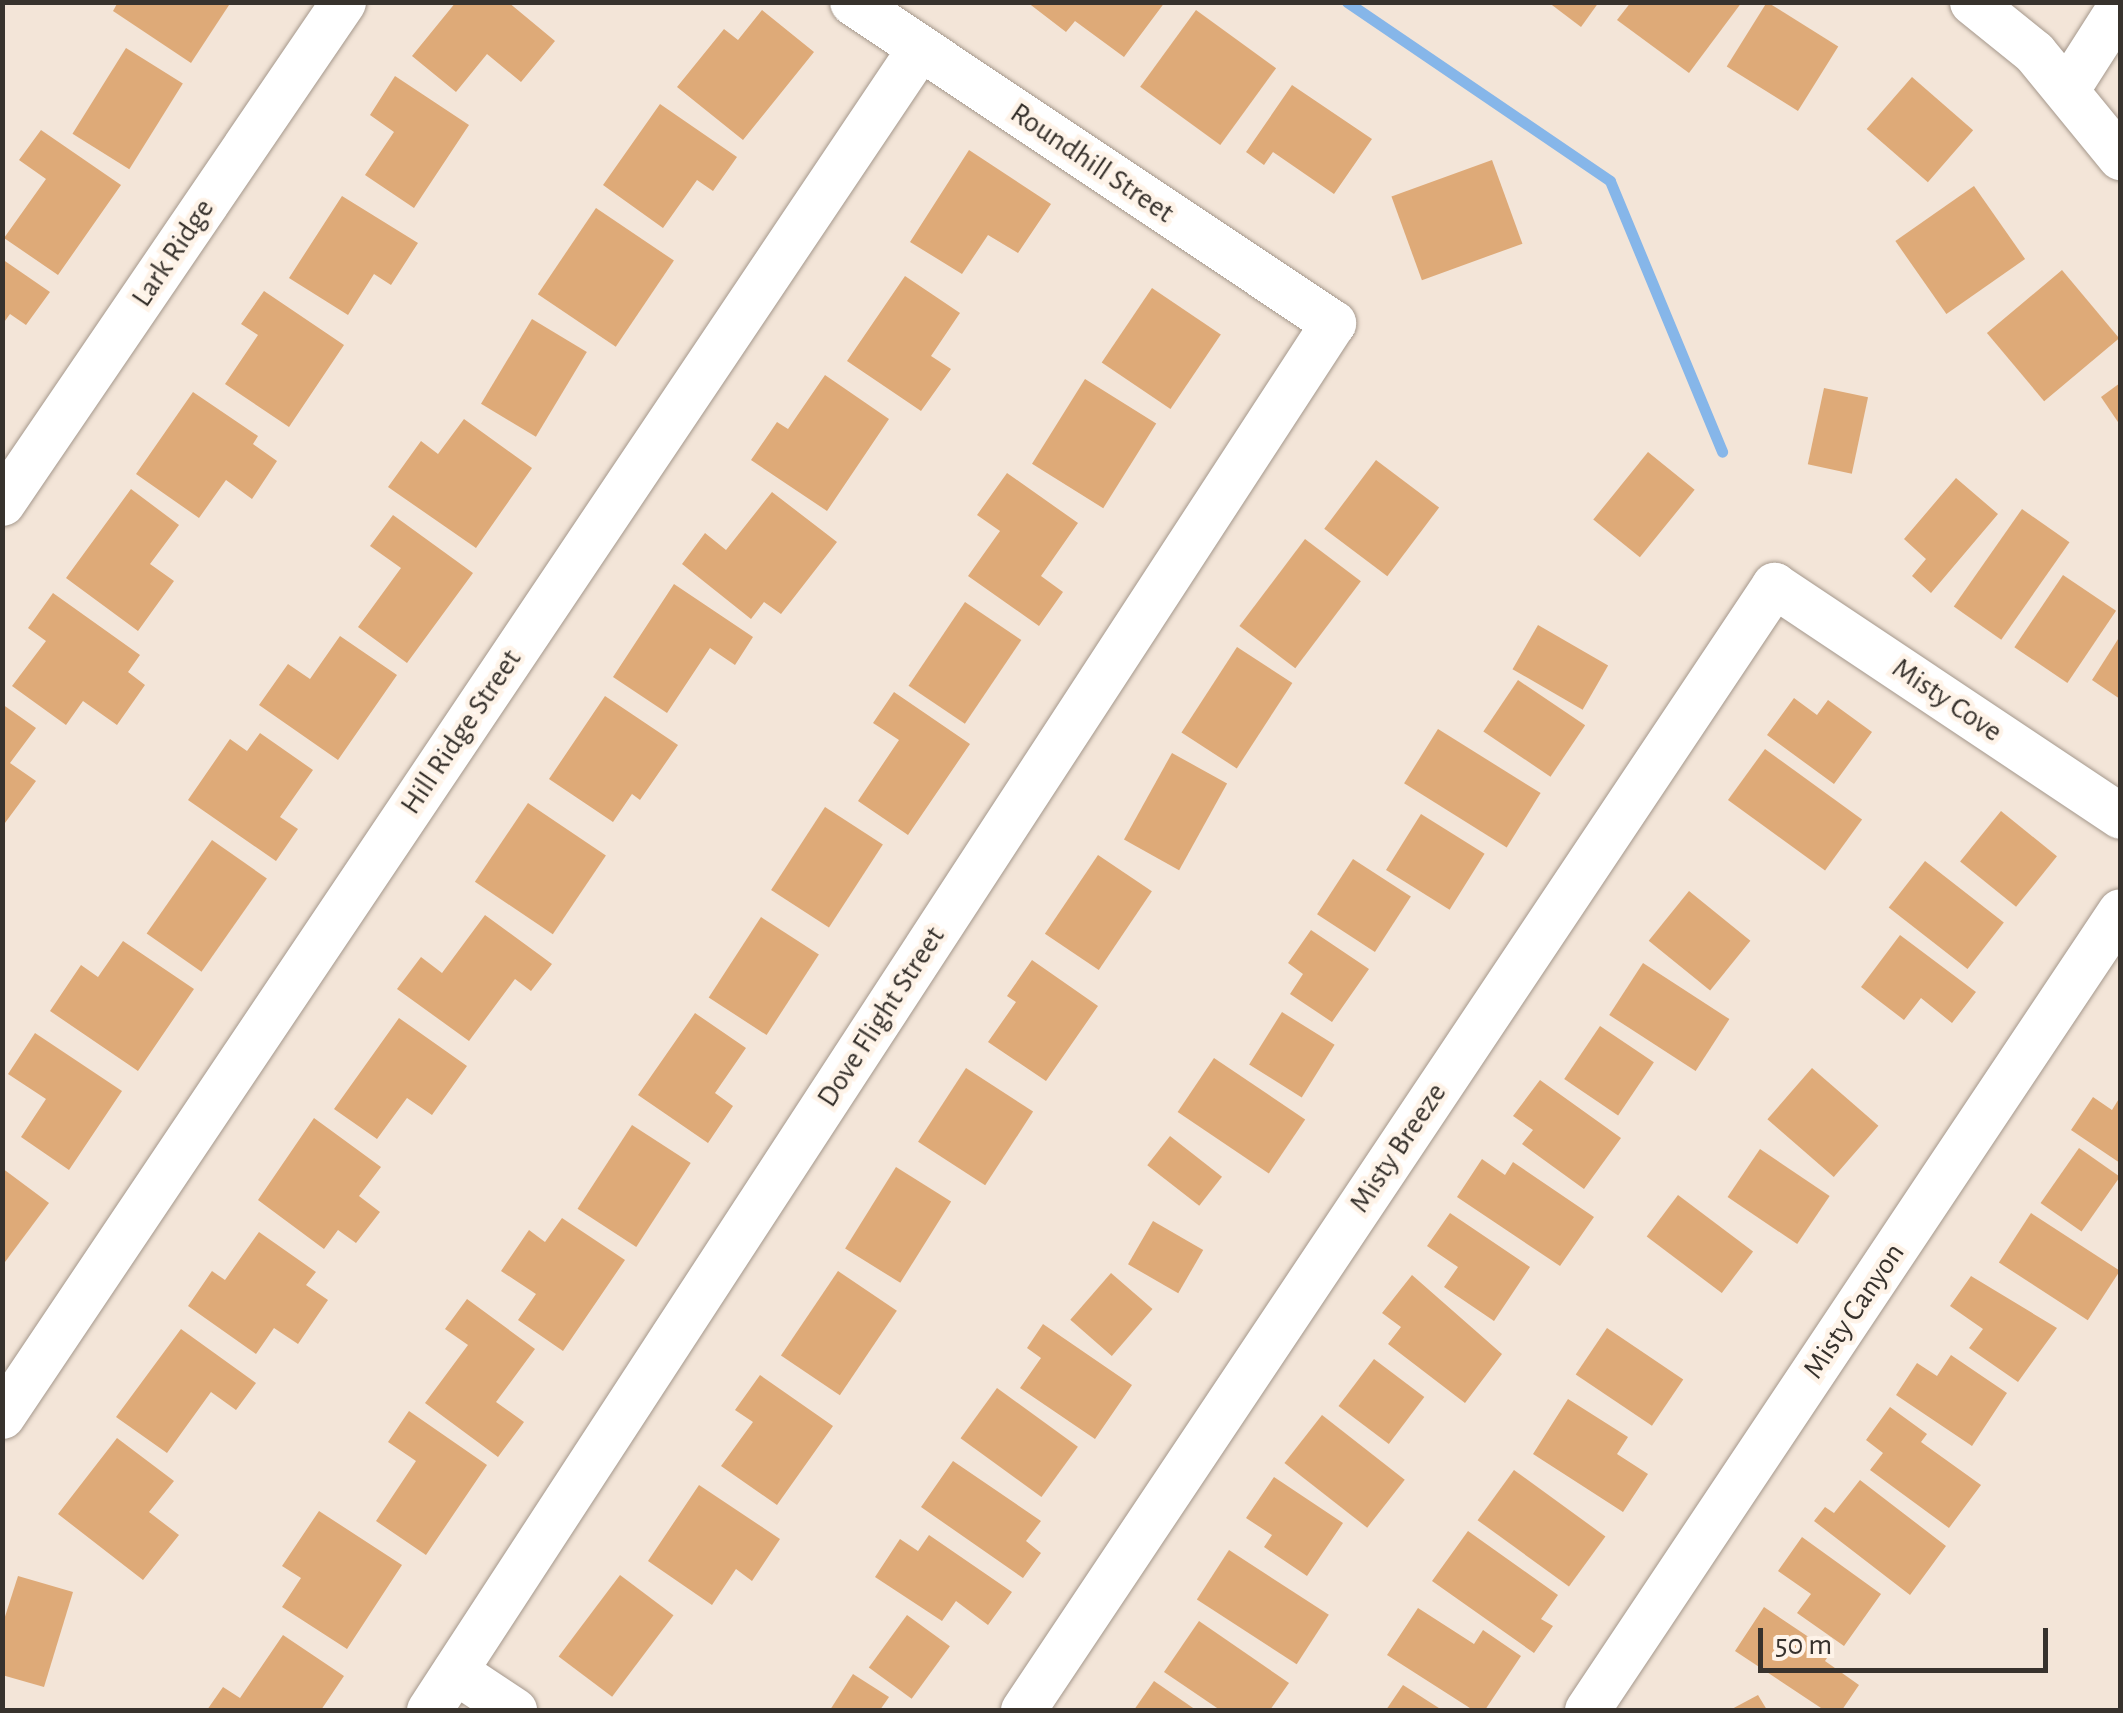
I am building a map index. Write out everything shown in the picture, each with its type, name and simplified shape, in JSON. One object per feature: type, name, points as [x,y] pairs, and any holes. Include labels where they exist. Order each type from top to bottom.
[{"type":"street","name":"Lark Ridge","points":[[2,504],[343,2]]},
{"type":"street","name":"Roundhill Street","points":[[852,2],[1333,323]]},
{"type":"street","points":[[1972,2],[2067,88],[2120,157]]},
{"type":"street","points":[[2067,88],[2120,6]]},
{"type":"street","name":"Hill Ridge Street","points":[[2,1416],[920,48]]},
{"type":"street","name":"Dove Flight Street","points":[[429,1710],[1333,323]]},
{"type":"street","name":"Misty Cove","points":[[1774,585],[2120,816]]},
{"type":"street","name":"Misty Breeze","points":[[1023,1710],[1774,585]]},
{"type":"street","name":"Misty Canyon","points":[[1587,1710],[2120,911]]},
{"type":"street","points":[[455,1671],[514,1710]]},
{"type":"building","points":[[118,2],[231,2],[191,63],[113,11]]},
{"type":"building","points":[[456,2],[508,2],[555,41],[521,82],[487,54],[456,92],[412,56]]},
{"type":"building","points":[[1027,2],[1165,2],[1124,57],[1075,21],[1066,32]]},
{"type":"building","points":[[1548,2],[1599,2],[1581,27]]},
{"type":"building","points":[[1631,2],[1742,2],[1689,73],[1617,20]]},
{"type":"building","points":[[1767,2],[1838,47],[1798,111],[1727,66]]},
{"type":"building","points":[[762,10],[814,52],[743,140],[677,87],[724,29],[738,40]]},
{"type":"building","points":[[1196,10],[1276,68],[1220,145],[1140,87]]},
{"type":"building","points":[[126,48],[183,84],[129,169],[72,134]]},
{"type":"building","points":[[395,76],[469,125],[414,208],[365,175],[394,132],[370,115]]},
{"type":"building","points":[[1912,77],[1973,130],[1928,182],[1867,129]]},
{"type":"building","points":[[1292,85],[1372,139],[1334,194],[1273,152],[1264,165],[1246,152]]},
{"type":"building","points":[[660,104],[737,157],[713,191],[697,180],[663,228],[603,185]]},
{"type":"building","points":[[41,130],[121,185],[58,275],[4,238],[46,179],[19,160]]},
{"type":"building","points":[[969,150],[1051,204],[1018,253],[988,235],[962,274],[910,242]]},
{"type":"building","points":[[1492,160],[1522,244],[1422,280],[1391,197]]},
{"type":"building","points":[[1974,186],[2025,259],[1946,314],[1895,241]]},
{"type":"building","points":[[342,196],[418,243],[391,285],[374,274],[348,315],[289,278]]},
{"type":"building","points":[[596,208],[674,261],[616,347],[538,294]]},
{"type":"building","points":[[2,259],[50,292],[26,325],[10,314],[2,325]]},
{"type":"building","points":[[2062,270],[2119,338],[2044,401],[1987,333]]},
{"type":"building","points":[[905,276],[960,313],[931,356],[951,369],[921,411],[847,361]]},
{"type":"building","points":[[1152,288],[1221,334],[1170,409],[1102,363]]},
{"type":"building","points":[[264,291],[344,345],[289,427],[225,384],[258,335],[241,324]]},
{"type":"building","points":[[532,319],[587,352],[536,437],[481,404]]},
{"type":"building","points":[[825,375],[889,419],[827,511],[751,460],[777,422],[788,429]]},
{"type":"building","points":[[1085,379],[1156,424],[1103,508],[1032,464]]},
{"type":"building","points":[[2120,383],[2120,425],[2101,397]]},
{"type":"building","points":[[1824,388],[1868,397],[1852,474],[1808,464]]},
{"type":"building","points":[[193,392],[258,436],[253,444],[277,461],[252,499],[226,480],[199,518],[136,474]]},
{"type":"building","points":[[464,419],[532,468],[476,548],[388,487],[421,441],[438,454]]},
{"type":"building","points":[[1648,452],[1695,490],[1640,557],[1593,520]]},
{"type":"building","points":[[1376,460],[1439,508],[1387,576],[1324,529]]},
{"type":"building","points":[[1007,473],[1078,523],[1041,576],[1063,592],[1039,626],[968,576],[1000,531],[977,515]]},
{"type":"building","points":[[1956,478],[1998,514],[1931,593],[1912,576],[1926,559],[1904,539]]},
{"type":"building","points":[[131,489],[179,525],[150,564],[174,581],[138,631],[66,578]]},
{"type":"building","points":[[772,492],[837,542],[781,614],[764,602],[751,619],[682,564],[705,533],[726,550]]},
{"type":"building","points":[[2022,509],[2070,542],[2001,640],[1954,606]]},
{"type":"building","points":[[393,515],[473,573],[407,663],[358,627],[401,568],[370,546]]},
{"type":"building","points":[[1305,539],[1361,581],[1295,668],[1239,626]]},
{"type":"building","points":[[2063,575],[2116,611],[2067,683],[2014,647]]},
{"type":"building","points":[[674,584],[753,637],[735,665],[710,648],[667,713],[613,677]]},
{"type":"building","points":[[53,593],[140,655],[128,672],[145,685],[117,725],[83,701],[66,725],[12,686],[46,641],[28,628]]},
{"type":"building","points":[[965,602],[1021,640],[965,724],[909,686]]},
{"type":"building","points":[[1538,625],[1608,666],[1583,710],[1512,669]]},
{"type":"building","points":[[340,636],[397,675],[338,760],[259,705],[288,664],[310,679]]},
{"type":"building","points":[[2120,636],[2120,699],[2092,680]]},
{"type":"building","points":[[1237,647],[1292,683],[1237,768],[1181,733]]},
{"type":"building","points":[[1518,680],[1585,725],[1550,777],[1483,731]]},
{"type":"building","points":[[894,692],[970,744],[908,835],[858,801],[899,740],[873,723]]},
{"type":"building","points":[[605,696],[678,745],[640,800],[632,794],[613,822],[549,779]]},
{"type":"building","points":[[1794,698],[1817,715],[1828,700],[1872,732],[1834,784],[1767,735]]},
{"type":"building","points":[[2,704],[36,728],[10,763],[36,781],[2,827]]},
{"type":"building","points":[[1438,729],[1541,793],[1507,847],[1404,783]]},
{"type":"building","points":[[260,733],[313,770],[280,817],[298,829],[276,861],[188,800],[230,739],[247,751]]},
{"type":"building","points":[[1765,749],[1862,820],[1825,871],[1728,800]]},
{"type":"building","points":[[1172,753],[1227,784],[1179,870],[1124,840]]},
{"type":"building","points":[[528,803],[606,856],[553,934],[475,882]]},
{"type":"building","points":[[825,807],[883,845],[829,928],[771,890]]},
{"type":"building","points":[[2001,811],[2057,856],[2016,907],[1960,862]]},
{"type":"building","points":[[1421,814],[1485,854],[1450,910],[1386,870]]},
{"type":"building","points":[[212,840],[267,878],[201,972],[147,933]]},
{"type":"building","points":[[1098,855],[1152,891],[1099,970],[1045,934]]},
{"type":"building","points":[[1353,859],[1411,897],[1375,952],[1317,914]]},
{"type":"building","points":[[1925,861],[2004,923],[1967,969],[1889,907]]},
{"type":"building","points":[[1689,891],[1750,941],[1710,990],[1649,941]]},
{"type":"building","points":[[485,915],[552,964],[531,991],[515,979],[469,1041],[397,989],[421,957],[442,973]]},
{"type":"building","points":[[761,917],[819,955],[767,1035],[709,998]]},
{"type":"building","points":[[1311,930],[1369,969],[1332,1022],[1290,994],[1303,974],[1288,963]]},
{"type":"building","points":[[1900,935],[1976,992],[1952,1023],[1921,998],[1904,1020],[1861,987]]},
{"type":"building","points":[[123,941],[194,989],[138,1071],[50,1011],[81,965],[98,977]]},
{"type":"building","points":[[1032,960],[1098,1006],[1046,1081],[988,1042],[1016,1002],[1007,996]]},
{"type":"building","points":[[1643,963],[1729,1019],[1696,1071],[1609,1015]]},
{"type":"building","points":[[1282,1012],[1335,1045],[1302,1097],[1249,1065]]},
{"type":"building","points":[[695,1013],[746,1048],[715,1093],[733,1106],[708,1143],[638,1095]]},
{"type":"building","points":[[399,1018],[467,1066],[432,1115],[407,1098],[377,1139],[334,1109]]},
{"type":"building","points":[[1600,1026],[1654,1062],[1618,1115],[1564,1079]]},
{"type":"building","points":[[35,1033],[122,1091],[69,1170],[21,1137],[46,1099],[8,1074]]},
{"type":"building","points":[[1214,1058],[1305,1120],[1269,1173],[1178,1112]]},
{"type":"building","points":[[966,1068],[1033,1112],[985,1185],[918,1142]]},
{"type":"building","points":[[1812,1068],[1878,1126],[1834,1177],[1767,1119]]},
{"type":"building","points":[[1540,1080],[1621,1138],[1584,1189],[1522,1144],[1533,1130],[1513,1116]]},
{"type":"building","points":[[2093,1097],[2112,1110],[2120,1097],[2120,1163],[2071,1130]]},
{"type":"building","points":[[314,1118],[381,1167],[359,1196],[380,1212],[356,1243],[338,1230],[324,1249],[258,1200]]},
{"type":"building","points":[[632,1125],[691,1163],[636,1247],[578,1209]]},
{"type":"building","points":[[1170,1136],[1222,1177],[1199,1206],[1147,1165]]},
{"type":"building","points":[[2079,1148],[2120,1177],[2082,1232],[2041,1203]]},
{"type":"building","points":[[1760,1149],[1830,1196],[1797,1244],[1728,1197]]},
{"type":"building","points":[[1482,1159],[1505,1175],[1513,1162],[1594,1217],[1560,1266],[1457,1197]]},
{"type":"building","points":[[896,1167],[951,1201],[900,1283],[845,1248]]},
{"type":"building","points":[[2,1168],[49,1203],[2,1266]]},
{"type":"building","points":[[1678,1195],[1753,1252],[1722,1293],[1647,1237]]},
{"type":"building","points":[[1450,1213],[1530,1267],[1494,1321],[1444,1287],[1458,1267],[1427,1246]]},
{"type":"building","points":[[2031,1213],[2120,1271],[2088,1320],[1999,1262]]},
{"type":"building","points":[[562,1218],[625,1260],[563,1351],[518,1320],[536,1294],[501,1271],[529,1230],[545,1242]]},
{"type":"building","points":[[1153,1221],[1203,1250],[1178,1293],[1128,1264]]},
{"type":"building","points":[[259,1232],[316,1272],[306,1285],[328,1300],[298,1344],[274,1328],[256,1354],[188,1306],[212,1271],[225,1280]]},
{"type":"building","points":[[838,1271],[897,1311],[840,1395],[781,1356]]},
{"type":"building","points":[[1111,1273],[1153,1309],[1112,1356],[1070,1320]]},
{"type":"building","points":[[1412,1275],[1502,1354],[1465,1403],[1388,1344],[1401,1327],[1382,1313]]},
{"type":"building","points":[[1971,1276],[2057,1328],[2018,1382],[1969,1348],[1983,1329],[1950,1306]]},
{"type":"building","points":[[467,1299],[535,1349],[496,1402],[524,1422],[498,1457],[425,1403],[468,1345],[445,1329]]},
{"type":"building","points":[[1043,1324],[1132,1385],[1095,1439],[1020,1388],[1041,1358],[1027,1348]]},
{"type":"building","points":[[1607,1328],[1683,1379],[1652,1426],[1576,1374]]},
{"type":"building","points":[[181,1329],[256,1383],[236,1410],[211,1392],[167,1453],[116,1417]]},
{"type":"building","points":[[1951,1355],[2007,1393],[1972,1446],[1896,1395],[1917,1363],[1937,1376]]},
{"type":"building","points":[[1374,1359],[1424,1397],[1389,1444],[1338,1406]]},
{"type":"building","points":[[760,1375],[833,1426],[777,1505],[721,1466],[753,1422],[735,1410]]},
{"type":"building","points":[[997,1388],[1078,1447],[1041,1497],[961,1438]]},
{"type":"building","points":[[1568,1399],[1628,1437],[1617,1454],[1648,1474],[1623,1512],[1533,1454]]},
{"type":"building","points":[[1890,1407],[1927,1434],[1921,1442],[1981,1485],[1949,1528],[1870,1470],[1883,1453],[1866,1440]]},
{"type":"building","points":[[409,1411],[487,1465],[426,1555],[376,1521],[416,1461],[388,1442]]},
{"type":"building","points":[[1322,1415],[1405,1480],[1367,1528],[1284,1463]]},
{"type":"building","points":[[117,1438],[174,1481],[149,1512],[179,1535],[143,1580],[58,1514]]},
{"type":"building","points":[[953,1461],[1041,1521],[1026,1541],[1041,1553],[1023,1578],[921,1507]]},
{"type":"building","points":[[1514,1470],[1605,1536],[1569,1587],[1478,1520]]},
{"type":"building","points":[[1274,1477],[1343,1523],[1307,1576],[1264,1547],[1272,1535],[1246,1518]]},
{"type":"building","points":[[1860,1480],[1946,1546],[1910,1595],[1814,1521],[1825,1507],[1834,1513]]},
{"type":"building","points":[[699,1485],[780,1539],[752,1581],[736,1569],[712,1605],[648,1561]]},
{"type":"building","points":[[319,1511],[402,1565],[347,1649],[282,1607],[301,1578],[282,1566]]},
{"type":"building","points":[[1468,1531],[1558,1595],[1541,1619],[1553,1626],[1534,1653],[1432,1581]]},
{"type":"building","points":[[929,1535],[1012,1592],[988,1625],[956,1601],[942,1621],[875,1577],[900,1539],[918,1551]]},
{"type":"building","points":[[1802,1537],[1881,1594],[1844,1646],[1797,1613],[1811,1594],[1778,1571]]},
{"type":"building","points":[[1229,1550],[1329,1615],[1297,1664],[1197,1599]]},
{"type":"building","points":[[620,1575],[674,1615],[612,1697],[559,1656]]},
{"type":"building","points":[[18,1576],[73,1592],[44,1687],[2,1675],[2,1626]]},
{"type":"building","points":[[1764,1607],[1831,1652],[1825,1661],[1859,1685],[1842,1710],[1824,1710],[1735,1651]]},
{"type":"building","points":[[1418,1608],[1474,1644],[1483,1630],[1521,1656],[1485,1710],[1473,1710],[1387,1655]]},
{"type":"building","points":[[907,1615],[950,1646],[912,1699],[869,1668]]},
{"type":"building","points":[[1199,1621],[1289,1683],[1270,1710],[1220,1710],[1164,1672]]},
{"type":"building","points":[[283,1635],[344,1676],[321,1710],[207,1710],[223,1687],[240,1698]]},
{"type":"building","points":[[853,1674],[889,1697],[880,1710],[830,1710]]},
{"type":"building","points":[[1154,1681],[1196,1710],[1134,1710]]},
{"type":"building","points":[[1403,1685],[1442,1710],[1386,1710]]},
{"type":"building","points":[[1758,1695],[1767,1710],[1730,1710]]},
{"type":"waterway","points":[[1347,2],[1610,181],[1722,452]]}]
